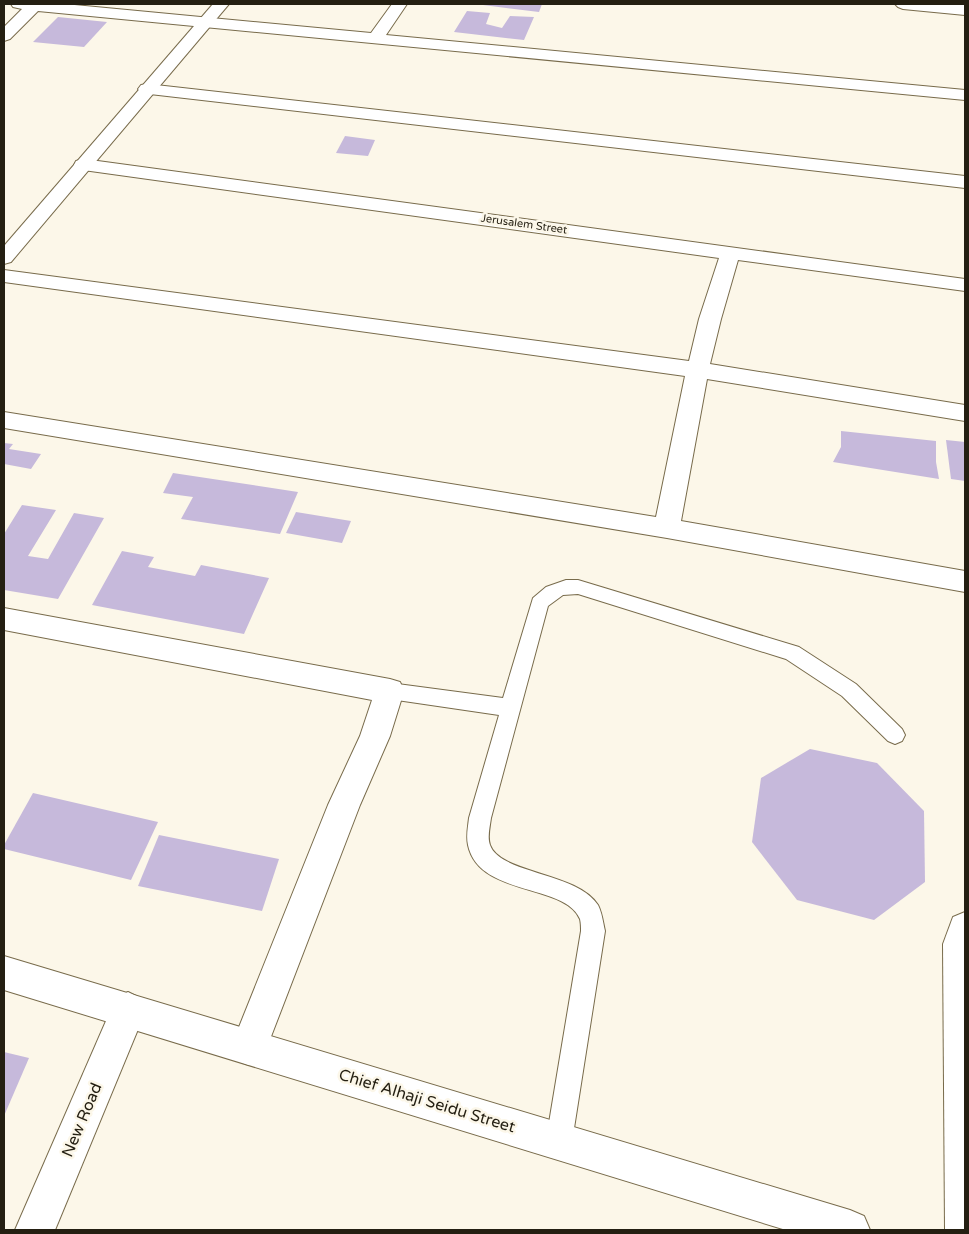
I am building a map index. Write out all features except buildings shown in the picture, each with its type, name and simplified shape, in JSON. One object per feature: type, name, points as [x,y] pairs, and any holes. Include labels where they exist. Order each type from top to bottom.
[{"type":"street","points":[[18,4],[965,95]]},
{"type":"street","points":[[4,258],[221,4]]},
{"type":"street","points":[[376,38],[400,4]]},
{"type":"street","points":[[903,4],[965,10]]},
{"type":"street","points":[[4,36],[35,5]]},
{"type":"street","points":[[147,89],[965,182]]},
{"type":"street","name":"Jerusalem Street","points":[[83,165],[965,285]]},
{"type":"street","points":[[667,528],[698,370],[716,293],[731,252]]},
{"type":"street","points":[[4,276],[698,370],[965,413]]},
{"type":"street","points":[[4,420],[667,528],[965,582]]},
{"type":"street","points":[[4,619],[390,691],[375,736],[344,805],[249,1047]]},
{"type":"street","points":[[965,929],[960,944],[965,1230]]},
{"type":"street","name":"Chief Alhaji Seidu Street","points":[[4,973],[850,1230]]},
{"type":"street","name":"New Road","points":[[35,1230],[128,1010]]},
{"type":"lane","points":[[559,1141],[593,931],[590,913],[571,894],[497,867],[482,853],[478,841],[480,818],[540,602],[551,592],[563,586],[578,587],[792,653],[849,690],[895,735]]},
{"type":"lane","points":[[390,691],[511,708]]}]
